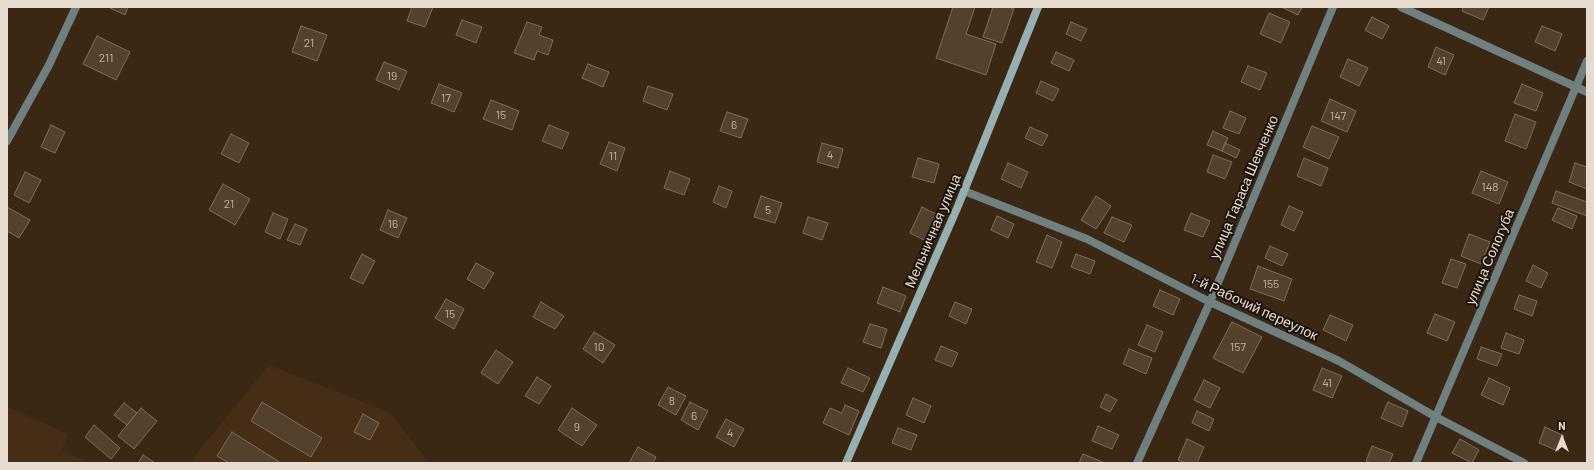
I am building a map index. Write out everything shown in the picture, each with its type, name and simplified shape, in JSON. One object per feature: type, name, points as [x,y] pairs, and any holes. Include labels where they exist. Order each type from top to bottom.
[{"type":"main road","name":"Мельничная улица","points":[[846,463],[964,191],[1038,7]]},
{"type":"street","points":[[7,141],[49,65],[76,7]]},
{"type":"street","name":"улица Тараса Шевченко","points":[[1138,463],[1210,302],[1333,7]]},
{"type":"street","points":[[1401,7],[1587,92]]},
{"type":"street","name":"улица Сологуба","points":[[1416,463],[1587,61]]},
{"type":"street","name":"1-й Рабочий переулок","points":[[964,191],[1087,239],[1210,302],[1339,361],[1436,417],[1524,463]]},
{"type":"shaded area","points":[[269,365],[390,413],[430,463],[189,463]]},
{"type":"shaded area","points":[[7,406],[69,435],[61,451],[90,463],[7,463]]},
{"type":"building","points":[[110,7],[128,7],[125,15]]},
{"type":"building","points":[[412,7],[433,7],[425,27],[407,21]]},
{"type":"building","points":[[953,7],[975,7],[966,34],[996,44],[986,75],[936,58]]},
{"type":"building","points":[[993,7],[1009,7],[1014,9],[1002,43],[983,37]]},
{"type":"building","points":[[1281,7],[1302,7],[1298,15]]},
{"type":"building","points":[[1463,7],[1489,7],[1483,20],[1462,11]]},
{"type":"building","points":[[1269,13],[1290,22],[1281,43],[1260,34]]},
{"type":"building","points":[[1372,17],[1389,26],[1382,39],[1365,30]]},
{"type":"building","points":[[462,20],[482,27],[476,43],[456,35]]},
{"type":"building","points":[[527,22],[542,27],[539,35],[553,40],[548,55],[537,51],[534,60],[514,53]]},
{"type":"building","points":[[1071,22],[1087,29],[1081,41],[1066,34]]},
{"type":"building","points":[[301,26],[327,35],[317,61],[292,52]]},
{"type":"building","points":[[1542,26],[1562,34],[1555,51],[1535,42]]},
{"type":"building","points":[[97,36],[130,52],[116,80],[83,64]]},
{"type":"building","points":[[1436,47],[1454,55],[1445,75],[1428,67]]},
{"type":"building","points":[[1056,52],[1074,60],[1069,71],[1051,63]]},
{"type":"building","points":[[1348,59],[1368,68],[1359,86],[1340,77]]},
{"type":"building","points":[[384,62],[407,71],[399,90],[376,80]]},
{"type":"building","points":[[588,64],[609,72],[603,87],[582,78]]},
{"type":"building","points":[[1248,66],[1267,73],[1260,90],[1241,82]]},
{"type":"building","points":[[1041,81],[1059,89],[1053,101],[1036,93]]},
{"type":"building","points":[[439,84],[462,93],[454,112],[431,103]]},
{"type":"building","points":[[1522,84],[1543,93],[1536,111],[1514,103]]},
{"type":"building","points":[[648,86],[673,94],[667,110],[643,101]]},
{"type":"building","points":[[1330,99],[1356,111],[1347,132],[1321,121]]},
{"type":"building","points":[[491,100],[519,111],[512,130],[483,119]]},
{"type":"building","points":[[1230,111],[1246,118],[1239,134],[1223,128]]},
{"type":"building","points":[[727,112],[748,119],[741,138],[720,131]]},
{"type":"building","points":[[1515,114],[1536,122],[1526,149],[1505,141]]},
{"type":"building","points":[[51,125],[65,132],[55,153],[41,147]]},
{"type":"building","points":[[549,125],[569,133],[562,149],[542,141]]},
{"type":"building","points":[[1312,126],[1339,137],[1329,159],[1303,147]]},
{"type":"building","points":[[1030,127],[1048,135],[1042,146],[1025,138]]},
{"type":"building","points":[[1213,131],[1228,138],[1222,151],[1207,145]]},
{"type":"building","points":[[231,134],[249,143],[239,163],[221,154]]},
{"type":"building","points":[[609,142],[625,148],[617,171],[600,164]]},
{"type":"building","points":[[822,143],[843,149],[838,168],[817,162]]},
{"type":"building","points":[[1225,143],[1240,150],[1236,158],[1222,151]]},
{"type":"building","points":[[1213,155],[1232,162],[1225,179],[1207,172]]},
{"type":"building","points":[[918,158],[939,164],[934,183],[912,177]]},
{"type":"building","points":[[1304,158],[1328,168],[1321,186],[1297,176]]},
{"type":"building","points":[[1008,163],[1028,172],[1021,188],[1001,179]]},
{"type":"building","points":[[1575,163],[1587,167],[1587,189],[1569,182]]},
{"type":"building","points":[[670,171],[690,179],[684,195],[664,188]]},
{"type":"building","points":[[1481,171],[1508,182],[1499,204],[1472,193]]},
{"type":"building","points":[[25,172],[41,180],[29,203],[14,195]]},
{"type":"building","points":[[223,184],[250,199],[235,225],[209,210]]},
{"type":"building","points":[[719,186],[732,191],[726,208],[713,202]]},
{"type":"building","points":[[1556,191],[1587,202],[1587,216],[1552,203]]},
{"type":"building","points":[[761,196],[782,203],[775,223],[754,217]]},
{"type":"building","points":[[1096,196],[1111,206],[1096,229],[1081,220]]},
{"type":"building","points":[[1289,206],[1303,212],[1294,231],[1281,225]]},
{"type":"building","points":[[7,207],[30,220],[19,238],[7,231]]},
{"type":"building","points":[[922,207],[942,217],[930,243],[910,233]]},
{"type":"building","points":[[1558,208],[1577,216],[1572,229],[1552,220]]},
{"type":"building","points":[[388,210],[407,218],[398,238],[380,230]]},
{"type":"building","points":[[273,213],[288,219],[280,239],[265,232]]},
{"type":"building","points":[[1191,213],[1210,221],[1203,237],[1184,230]]},
{"type":"building","points":[[997,216],[1014,224],[1008,238],[991,230]]},
{"type":"building","points":[[808,217],[828,223],[822,240],[803,233]]},
{"type":"building","points":[[1112,217],[1132,225],[1124,242],[1104,233]]},
{"type":"building","points":[[295,224],[307,229],[300,245],[287,240]]},
{"type":"building","points":[[1469,234],[1490,242],[1481,264],[1461,256]]},
{"type":"building","points":[[1047,235],[1062,242],[1052,268],[1036,262]]},
{"type":"building","points":[[1270,246],[1288,254],[1282,266],[1265,258]]},
{"type":"building","points":[[362,254],[375,261],[363,284],[350,278]]},
{"type":"building","points":[[1076,254],[1095,261],[1090,274],[1071,267]]},
{"type":"building","points":[[1451,259],[1466,264],[1457,288],[1442,283]]},
{"type":"building","points":[[476,263],[494,273],[484,289],[467,279]]},
{"type":"building","points":[[1533,265],[1548,273],[1541,288],[1526,281]]},
{"type":"building","points":[[1258,266],[1292,279],[1284,301],[1250,289]]},
{"type":"building","points":[[883,287],[906,296],[900,312],[877,303]]},
{"type":"building","points":[[1160,290],[1180,299],[1173,315],[1153,306]]},
{"type":"building","points":[[1519,295],[1537,301],[1532,316],[1514,309]]},
{"type":"building","points":[[446,299],[464,309],[454,329],[435,318]]},
{"type":"building","points":[[541,302],[564,316],[555,329],[533,317]]},
{"type":"building","points":[[955,302],[972,309],[966,324],[949,316]]},
{"type":"building","points":[[1435,314],[1455,322],[1447,341],[1427,333]]},
{"type":"building","points":[[1330,315],[1353,325],[1346,341],[1323,330]]},
{"type":"building","points":[[1232,322],[1262,337],[1243,373],[1213,358]]},
{"type":"building","points":[[870,324],[887,329],[881,348],[863,342]]},
{"type":"building","points":[[1147,325],[1163,332],[1155,352],[1138,345]]},
{"type":"building","points":[[594,332],[615,345],[603,363],[583,349]]},
{"type":"building","points":[[1506,333],[1524,340],[1519,354],[1501,348]]},
{"type":"building","points":[[941,346],[958,353],[952,367],[935,360]]},
{"type":"building","points":[[1481,347],[1502,354],[1497,366],[1477,359]]},
{"type":"building","points":[[1129,349],[1152,358],[1146,374],[1123,364]]},
{"type":"building","points":[[496,350],[513,362],[498,384],[481,373]]},
{"type":"building","points":[[848,368],[870,378],[863,392],[841,383]]},
{"type":"building","points":[[1322,368],[1342,376],[1332,398],[1313,390]]},
{"type":"building","points":[[537,377],[551,386],[539,404],[525,396]]},
{"type":"building","points":[[1489,378],[1510,388],[1503,405],[1481,395]]},
{"type":"building","points":[[1204,380],[1220,388],[1210,408],[1194,400]]},
{"type":"building","points":[[668,387],[686,396],[676,415],[658,405]]},
{"type":"building","points":[[1106,394],[1117,400],[1110,412],[1100,407]]},
{"type":"building","points":[[913,398],[931,406],[924,423],[906,415]]},
{"type":"building","points":[[262,402],[322,438],[311,457],[251,421]]},
{"type":"building","points":[[690,402],[708,411],[698,430],[681,420]]},
{"type":"building","points":[[1388,402],[1408,411],[1402,427],[1381,418]]},
{"type":"building","points":[[124,403],[137,413],[127,425],[114,415]]},
{"type":"building","points":[[845,405],[859,411],[849,435],[823,423],[830,408],[842,413]]},
{"type":"building","points":[[141,408],[157,421],[134,449],[118,436]]},
{"type":"building","points":[[572,408],[597,425],[582,446],[558,430]]},
{"type":"building","points":[[1197,411],[1214,419],[1209,431],[1192,423]]},
{"type":"building","points":[[363,414],[379,423],[370,440],[354,432]]},
{"type":"building","points":[[726,419],[744,429],[734,447],[716,437]]},
{"type":"building","points":[[94,425],[120,448],[111,459],[85,437]]},
{"type":"building","points":[[1098,426],[1119,435],[1112,449],[1092,441]]},
{"type":"building","points":[[1545,427],[1564,436],[1558,451],[1539,443]]},
{"type":"building","points":[[898,428],[917,435],[911,450],[892,443]]},
{"type":"building","points":[[232,432],[281,463],[229,463],[217,456]]},
{"type":"building","points":[[1187,439],[1204,447],[1197,463],[1186,463],[1178,460]]},
{"type":"building","points":[[1460,439],[1479,450],[1472,463],[1452,453]]},
{"type":"building","points":[[1372,446],[1393,454],[1389,463],[1370,463],[1366,461]]},
{"type":"building","points":[[638,447],[656,457],[653,463],[629,463]]},
{"type":"building","points":[[1083,454],[1105,463],[1079,463]]},
{"type":"building","points":[[143,455],[155,463],[138,463]]}]
